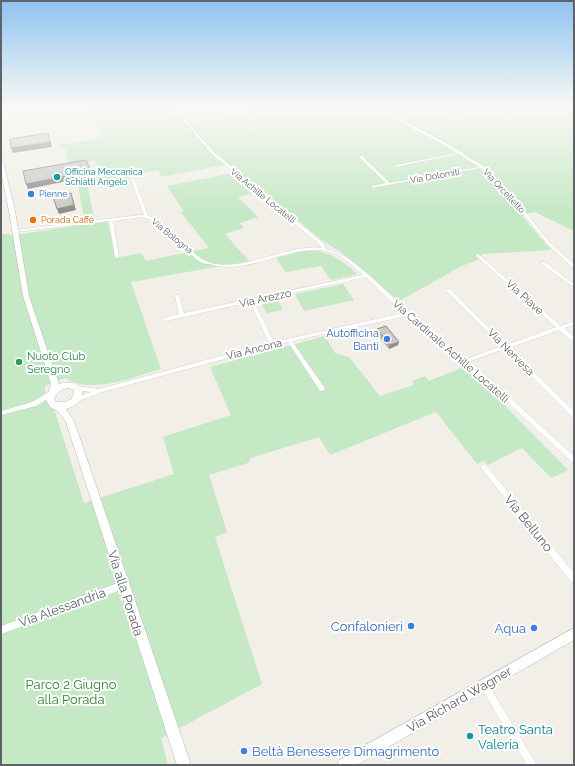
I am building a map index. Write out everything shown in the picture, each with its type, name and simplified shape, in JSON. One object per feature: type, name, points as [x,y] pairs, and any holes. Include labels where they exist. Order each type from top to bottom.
[{"type":"street","name":"Via Achille Locatelli","points":[[203,142],[213,153],[322,244],[324,249]]},
{"type":"street","name":"Via Orcelletto","points":[[439,142],[482,167],[526,215],[549,244],[574,266]]},
{"type":"street","points":[[396,166],[462,154]]},
{"type":"street","points":[[361,157],[389,184]]},
{"type":"street","points":[[1,162],[16,232],[26,296],[53,374],[55,384],[50,400],[55,406]]},
{"type":"street","name":"Via Dolomiti","points":[[373,187],[482,167]]},
{"type":"street","points":[[133,180],[146,216]]},
{"type":"street","name":"Via Bologna","points":[[16,232],[111,219],[146,216],[202,261],[211,265],[240,265],[299,249],[324,249]]},
{"type":"street","points":[[111,219],[117,257]]},
{"type":"street","name":"Via Cardinale Achille Locatelli","points":[[324,249],[339,253],[407,314],[465,361],[574,460]]},
{"type":"street","name":"Via Piave","points":[[477,254],[574,340]]},
{"type":"street","points":[[543,263],[574,286]]},
{"type":"street","name":"Via Arezzo","points":[[165,319],[365,276]]},
{"type":"street","name":"Via Nervesa","points":[[448,290],[574,415]]},
{"type":"street","points":[[177,296],[182,316]]},
{"type":"street","points":[[252,301],[272,344]]},
{"type":"street","name":"Via Ancona","points":[[74,402],[86,394],[272,344],[407,314]]},
{"type":"street","points":[[465,361],[574,323]]},
{"type":"street","points":[[289,340],[322,389]]},
{"type":"street","points":[[34,404],[65,406],[74,402],[79,394],[74,387],[53,374]]},
{"type":"street","points":[[1,413],[34,404],[61,387],[74,387]]},
{"type":"street","name":"Via Ancona","points":[[74,387],[102,390]]},
{"type":"street","name":"Via alla Porada","points":[[70,421],[74,402]]},
{"type":"street","name":"Via alla Porada","points":[[55,406],[61,409],[70,421],[123,585],[184,765]]},
{"type":"street","name":"Via Belluno","points":[[484,467],[574,579]]},
{"type":"street","name":"Via Alessandria","points":[[1,630],[123,585]]},
{"type":"street","name":"Via Richard Wagner","points":[[344,765],[574,634]]},
{"type":"street","points":[[484,685],[532,765]]},
{"type":"green space","name":"Parco 2 Giugno alla Porada","points":[[80,142],[574,142],[574,231],[535,212],[524,214],[522,216],[551,250],[482,254],[479,259],[460,267],[399,301],[341,252],[321,240],[264,191],[238,197],[258,217],[240,223],[244,228],[225,234],[249,261],[131,282],[161,369],[125,380],[101,385],[77,383],[65,378],[45,386],[45,391],[55,412],[84,503],[174,474],[163,437],[231,415],[210,367],[325,336],[335,353],[349,357],[380,396],[414,385],[412,381],[425,376],[429,381],[466,366],[568,470],[551,478],[522,448],[488,465],[484,461],[477,464],[436,412],[330,455],[319,437],[251,458],[248,463],[209,475],[227,532],[215,537],[262,684],[161,738],[168,765],[1,765],[1,234],[10,234],[10,236],[85,224],[78,185],[94,182],[93,174],[100,172],[95,161],[69,164],[65,148],[60,149],[60,145]],"holes":[[[229,164],[238,172],[167,186],[184,211],[181,212],[209,248],[146,261],[141,253],[115,258],[108,223],[95,223],[88,188],[130,181],[128,176],[158,170],[162,177]]]},
{"type":"green space","points":[[308,250],[329,254],[340,260],[357,273],[355,275],[331,280],[321,266],[286,272],[276,258]]},
{"type":"green space","points":[[343,284],[354,300],[304,311],[295,294]]},
{"type":"green space","points":[[277,298],[283,310],[266,313],[262,304],[264,301]]},
{"type":"building","points":[[10,142],[50,142],[11,148]]},
{"type":"building","points":[[86,160],[91,171],[26,184],[23,171]]},
{"type":"building","points":[[71,193],[74,205],[57,209],[53,197]]},
{"type":"building","points":[[386,326],[399,342],[390,345],[377,329]]},
{"type":"place","name":"Officina Meccanica Schiatti Angelo","points":[[57,177]]},
{"type":"place","name":"Pienne","points":[[31,194]]},
{"type":"place","name":"Porada Caffè","points":[[33,220]]},
{"type":"place","name":"Autofficina Banti","points":[[387,339]]},
{"type":"place","name":"Nuoto Club Seregno","points":[[19,362]]},
{"type":"place","name":"Confalonieri","points":[[411,626]]},
{"type":"place","name":"Aqua","points":[[534,628]]},
{"type":"place","name":"Teatro Santa Valeria","points":[[470,736]]},
{"type":"place","name":"Beltà Benessere Dimagrimento","points":[[244,751]]}]
